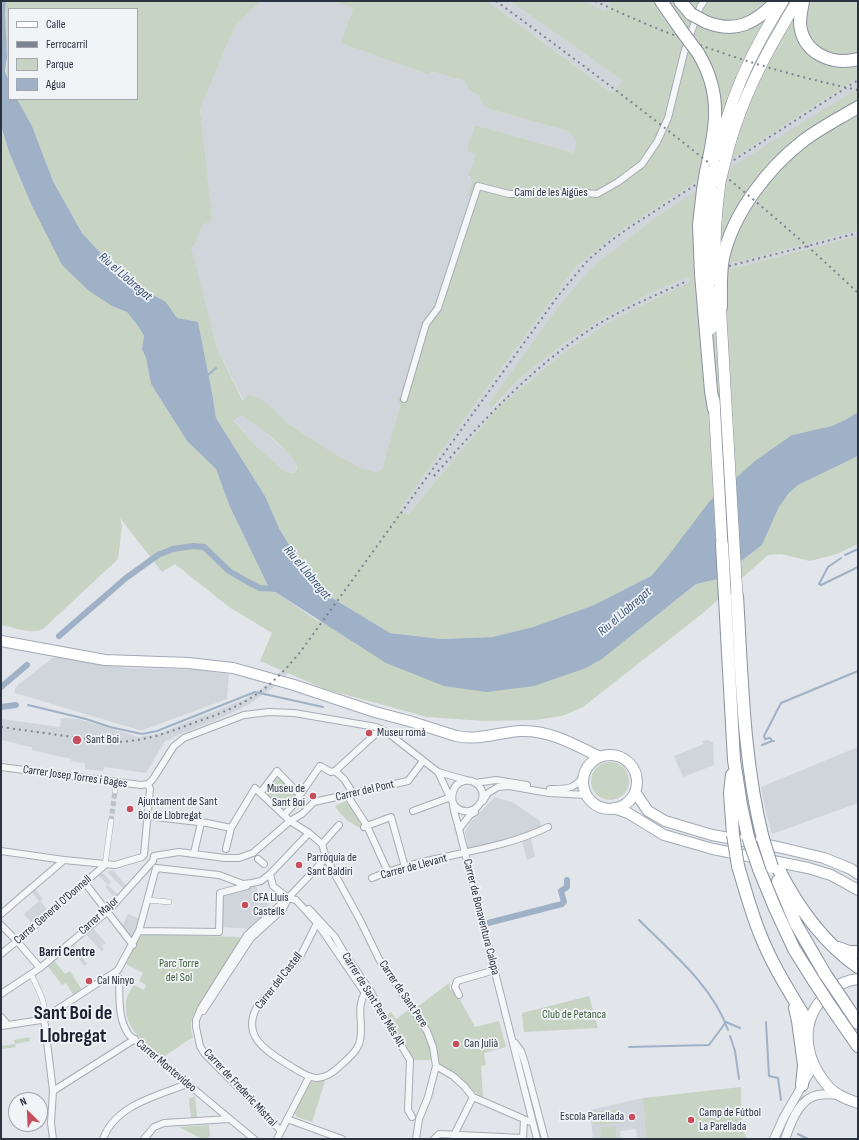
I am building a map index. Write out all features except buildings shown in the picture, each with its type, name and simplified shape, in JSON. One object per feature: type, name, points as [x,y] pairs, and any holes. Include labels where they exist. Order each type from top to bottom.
[{"type":"highway","points":[[661,1],[698,53],[710,77],[716,108],[714,138],[715,166],[711,186],[716,207],[715,248],[721,307],[744,709],[756,812],[783,896],[796,924],[825,974],[858,1023]]},
{"type":"highway","points":[[680,1],[691,14],[706,22],[716,26],[738,26],[759,17],[777,1]]},
{"type":"highway","points":[[783,1],[755,48],[738,85],[723,130],[711,186],[699,225],[701,274],[711,391],[714,409],[734,760],[748,837],[775,908],[794,949],[858,1046]]},
{"type":"highway","points":[[715,166],[728,146],[755,76],[798,1]]},
{"type":"highway","points":[[804,1],[800,17],[801,27],[805,39],[812,48],[820,56],[833,61],[844,62],[858,59]]},
{"type":"highway","points":[[721,307],[724,256],[736,224],[755,191],[771,172],[796,147],[821,129],[858,107]]},
{"type":"highway","points":[[734,760],[730,793],[733,835],[738,866],[750,908],[760,934],[771,958],[808,1023]]},
{"type":"highway","points":[[775,868],[815,926],[842,956],[858,967]]},
{"type":"highway","points":[[834,947],[849,952],[858,952]]},
{"type":"highway","points":[[791,994],[798,1022],[804,1065],[802,1085]]},
{"type":"main road","points":[[1,641],[105,660],[188,663],[234,668],[463,738],[512,732],[531,731],[546,733],[600,757]]},
{"type":"main road","points":[[578,746],[583,756],[585,773],[584,785],[587,795],[592,801],[599,806],[614,808],[625,804],[635,792],[637,778],[635,771],[623,758],[608,755],[600,757],[592,762],[585,773]]},
{"type":"main road","points":[[635,792],[648,811],[665,821],[712,835],[778,847],[824,858],[851,869],[858,874]]},
{"type":"main road","points":[[614,808],[628,814],[664,835],[713,849],[808,868],[831,875],[858,890]]},
{"type":"main road","points":[[858,979],[837,985],[816,1004],[808,1023],[807,1041],[814,1065],[827,1086],[838,1095],[858,1104]]},
{"type":"street","name":"Camí de les Aigües","points":[[404,399],[426,324],[438,308],[478,186],[509,194],[575,192],[597,194],[618,182],[642,164],[658,142],[668,118],[684,53],[700,7],[704,1]]},
{"type":"street","points":[[1,851],[115,866],[142,857],[144,854],[150,789],[148,784],[181,740],[189,735],[244,715],[269,712],[294,713],[361,724],[381,729],[438,772],[475,783],[480,787],[482,800],[476,811],[470,815],[458,830]]},
{"type":"street","points":[[284,814],[300,795],[320,766],[331,772],[335,771],[381,729]]},
{"type":"street","name":"Carrer del Pont","points":[[153,861],[154,856],[170,853],[194,853],[224,858],[239,858],[253,853],[288,822],[303,814],[314,802],[408,781],[423,761]]},
{"type":"street","name":"Carrer Josep Torres i Bages","points":[[1,767],[142,786],[148,784]]},
{"type":"street","points":[[261,792],[277,771],[300,795]]},
{"type":"street","points":[[335,771],[344,779],[388,872]]},
{"type":"street","name":"Carrer de Bonaventura Calopa","points":[[438,772],[452,799],[458,830],[537,1139]]},
{"type":"street","points":[[475,783],[496,780],[546,788],[564,789],[574,787],[585,773]]},
{"type":"street","points":[[466,780],[455,786],[452,793],[452,799],[457,808],[465,811],[473,810],[488,793],[498,787],[509,786],[549,792],[587,795]]},
{"type":"street","points":[[226,849],[231,828],[255,788],[284,814],[288,822],[310,833],[322,844],[339,825]]},
{"type":"street","points":[[413,811],[452,799]]},
{"type":"street","points":[[147,816],[201,823],[207,822],[231,828]]},
{"type":"street","points":[[365,826],[391,817],[405,867]]},
{"type":"street","points":[[105,865],[111,821]]},
{"type":"street","points":[[194,853],[201,823]]},
{"type":"street","name":"Carrer de Llevant","points":[[372,878],[405,867],[465,854],[534,834],[548,828]]},
{"type":"street","points":[[139,931],[219,932],[220,892],[260,881],[310,833]]},
{"type":"street","name":"Carrer de Sant Pere","points":[[322,844],[326,858],[360,920],[379,959],[427,1031],[433,1047],[436,1066],[428,1097],[418,1119],[416,1139]]},
{"type":"street","points":[[1,1026],[44,1018],[118,970],[133,945],[139,931],[156,868],[153,861],[144,854]]},
{"type":"street","name":"Carrer de Frederic Mistral","points":[[281,1132],[204,1053],[200,1046],[196,1020],[201,1008],[247,935],[288,898],[326,858]]},
{"type":"street","points":[[258,859],[264,864]]},
{"type":"street","points":[[1,914],[64,860]]},
{"type":"street","name":"Carrer Major","points":[[1,994],[40,968],[108,911],[153,861]]},
{"type":"street","name":"Carrer General O'Donnell","points":[[1,954],[86,883],[105,865]]},
{"type":"street","points":[[156,868],[219,875],[243,884],[252,883]]},
{"type":"street","points":[[269,873],[273,886],[288,898],[296,900],[317,923],[365,993],[361,999],[359,1044],[341,1066],[333,1072],[317,1078],[309,1077],[277,1139]]},
{"type":"street","points":[[86,883],[133,945]]},
{"type":"street","name":"Carrer de Sant Pere Més Alt","points":[[296,900],[300,899],[336,937],[344,954],[371,992],[381,1012],[410,1060],[408,1110],[412,1117]]},
{"type":"street","points":[[148,900],[169,902]]},
{"type":"street","name":"Carrer del Castell","points":[[309,1077],[266,1051],[260,1044],[252,1026],[252,1016],[257,1007],[301,955],[317,923]]},
{"type":"street","points":[[1,925],[40,968]]},
{"type":"street","points":[[459,995],[456,992],[453,983],[494,970]]},
{"type":"street","points":[[31,974],[45,1010],[44,1018],[53,1091],[51,1123],[53,1139]]},
{"type":"street","name":"Carrer Montevideo","points":[[114,974],[119,978],[120,1014],[126,1030],[134,1039],[228,1119],[254,1139]]},
{"type":"street","points":[[1,1017],[8,1025]]},
{"type":"street","name":"Carrer de Bonaventura Calopa","points":[[511,1034],[521,1051],[545,1139]]},
{"type":"street","points":[[53,1091],[134,1039]]},
{"type":"street","name":"Carrer de Bonaventura Calopa","points":[[519,1065],[518,1057],[521,1051]]},
{"type":"street","points":[[774,1139],[814,1065]]},
{"type":"street","points":[[436,1066],[453,1076],[473,1094],[524,1120],[533,1123]]},
{"type":"street","points":[[103,1139],[106,1131],[113,1121],[128,1109],[187,1084]]},
{"type":"street","points":[[453,1137],[473,1094]]},
{"type":"street","points":[[785,1139],[797,1112],[807,1100],[817,1095],[838,1095]]},
{"type":"street","points":[[149,1139],[157,1130],[166,1126],[228,1119]]},
{"type":"street","points":[[144,1139],[154,1127],[164,1123],[188,1120],[220,1120]]},
{"type":"street","points":[[287,1120],[342,1139]]},
{"type":"street","points":[[434,1139],[439,1134],[453,1137],[523,1138],[524,1120]]},
{"type":"shaded area","points":[[261,1],[333,1],[353,8],[341,43],[429,75],[431,71],[465,81],[469,91],[478,94],[481,102],[486,108],[567,131],[578,141],[574,153],[475,125],[466,151],[476,154],[468,176],[474,180],[474,197],[441,291],[432,307],[402,396],[397,398],[400,406],[382,469],[377,472],[362,469],[329,450],[290,425],[270,406],[244,401],[217,349],[196,269],[191,247],[195,245],[203,224],[212,216],[200,109],[235,26]]},
{"type":"shaded area","points":[[487,1],[510,1],[623,81],[612,93]]},
{"type":"shaded area","points":[[584,1],[611,1],[606,12]]},
{"type":"shaded area","points":[[858,78],[858,88],[656,217],[597,263],[488,405],[493,408],[520,378],[566,342],[605,317],[657,290],[688,277],[690,282],[609,322],[563,353],[499,407],[408,515],[399,510],[575,268],[617,233]]},
{"type":"shaded area","points":[[858,231],[858,236],[730,269],[729,264]]},
{"type":"shaded area","points":[[242,416],[254,422],[290,455],[296,463],[296,471],[294,473],[284,471],[253,443],[234,420],[235,418]]},
{"type":"shaded area","points":[[304,655],[278,684],[248,705],[165,741],[146,773],[105,767],[103,771],[85,769],[85,763],[71,761],[71,759],[32,750],[32,747],[1,740],[1,719],[60,727],[61,718],[78,719],[139,737],[157,734],[245,699],[267,685],[283,669]]},
{"type":"shaded area","points":[[55,656],[129,668],[200,670],[229,674],[227,699],[143,730],[139,730],[15,693],[15,689],[18,685]]},
{"type":"shaded area","points":[[709,740],[713,743],[714,765],[683,777],[674,756],[704,744],[702,741]]},
{"type":"shaded area","points":[[858,747],[858,803],[772,834],[761,787]]},
{"type":"shaded area","points":[[495,797],[514,803],[540,821],[541,825],[539,828],[531,832],[469,851],[465,832],[470,823]]},
{"type":"shaded area","points":[[531,839],[535,857],[527,860],[522,842]]},
{"type":"shaded area","points":[[113,870],[127,887],[124,889],[107,872]]},
{"type":"shaded area","points":[[103,873],[111,882],[108,885],[98,875]]},
{"type":"shaded area","points":[[108,885],[119,896],[116,899],[105,887]]},
{"type":"shaded area","name":"CFA Lluís Castells","points":[[256,885],[259,896],[265,894],[271,911],[251,929],[222,927],[222,893]]},
{"type":"shaded area","points":[[34,888],[43,899],[40,901],[49,911],[33,925],[24,914],[39,901],[31,891]]},
{"type":"shaded area","points":[[128,914],[140,919],[132,941],[122,926]]},
{"type":"shaded area","points":[[92,927],[106,943],[101,946],[104,949],[102,952],[85,933]]},
{"type":"shaded area","points":[[73,943],[82,954],[81,955],[87,964],[84,966],[69,946]]},
{"type":"shaded area","name":"Escola Parellada","points":[[643,1098],[646,1139],[637,1139],[636,1129],[620,1131],[621,1139],[617,1139],[616,1126],[600,1127],[601,1139],[593,1139],[590,1110]]},
{"type":"green space","points":[[6,1],[261,1],[235,26],[200,109],[212,216],[210,222],[203,224],[195,245],[191,247],[217,349],[243,401],[249,395],[257,397],[270,406],[290,425],[329,450],[362,469],[377,472],[382,469],[400,406],[397,398],[403,393],[424,323],[441,291],[474,197],[468,195],[473,180],[468,176],[476,154],[466,151],[475,125],[574,153],[577,141],[567,131],[486,108],[481,102],[478,94],[469,91],[465,81],[431,71],[429,75],[341,43],[353,8],[333,1],[487,1],[612,93],[623,81],[510,1],[584,1],[606,12],[611,1],[858,1],[858,78],[617,233],[575,268],[399,510],[408,515],[499,407],[563,353],[609,322],[690,282],[688,277],[657,290],[605,317],[566,342],[520,378],[492,408],[488,405],[561,303],[597,263],[656,217],[858,88],[858,231],[729,264],[730,269],[858,236],[858,412],[832,426],[792,435],[668,556],[651,576],[594,605],[533,627],[492,637],[441,639],[390,633],[324,593],[301,564],[280,530],[265,496],[216,418],[198,323],[177,318],[166,302],[135,285],[119,273],[82,233],[53,181],[32,126],[18,100],[138,100],[138,8],[8,8],[8,77],[6,70],[7,58],[5,28]],"holes":[[[242,416],[254,423],[270,436],[291,457],[297,468],[294,473],[284,471],[253,443],[234,421],[235,418]]]},
{"type":"green space","points":[[1,126],[9,152],[31,204],[112,306],[127,312],[144,336],[142,349],[146,358],[151,384],[187,441],[216,469],[230,507],[269,588],[318,621],[586,668],[602,659],[696,584],[718,579],[762,545],[779,507],[789,493],[798,485],[858,456],[858,544],[837,554],[810,561],[781,554],[768,555],[703,613],[583,707],[562,716],[535,720],[484,721],[427,717],[325,689],[260,661],[272,633],[229,607],[175,564],[162,572],[120,518],[122,526],[118,559],[43,629],[38,631],[28,631],[1,625]]},
{"type":"green space","points":[[606,762],[614,762],[621,765],[626,770],[629,781],[626,792],[621,797],[614,800],[606,800],[599,797],[594,792],[591,785],[591,777],[594,770],[599,765]]},
{"type":"green space","points":[[278,774],[298,796],[285,812],[264,792]]},
{"type":"green space","points":[[348,800],[352,809],[363,824],[362,829],[347,819],[335,806]]},
{"type":"green space","name":"Parc Torre del Sol","points":[[140,934],[239,937],[241,942],[194,1015],[191,1026],[193,1037],[162,1058],[136,1034],[128,1019],[126,1011],[127,998],[134,985],[144,990],[146,985],[139,981],[143,973],[126,964]]},
{"type":"green space","points":[[53,959],[65,974],[70,971],[82,990],[74,996],[66,983],[62,985],[47,965]]},
{"type":"green space","points":[[449,983],[450,990],[455,991],[475,1027],[499,1021],[506,1047],[484,1053],[486,1065],[481,1066],[483,1099],[453,1073],[439,1065],[432,1033],[416,1008]]},
{"type":"green space","name":"Club de Petanca","points":[[589,996],[598,1028],[524,1032],[522,1013]]},
{"type":"green space","points":[[410,1009],[428,1039],[432,1060],[412,1060],[385,1016],[391,1012],[396,1019]]},
{"type":"green space","points":[[29,1037],[30,1041],[15,1044],[14,1040]]},
{"type":"green space","points":[[15,1044],[16,1047],[1,1049],[1,1046]]},
{"type":"green space","points":[[325,1081],[312,1122],[297,1117],[294,1112],[309,1082]]},
{"type":"green space","name":"Camp de Fútbol La Parellada","points":[[741,1087],[741,1114],[744,1133],[747,1139],[646,1139],[643,1098]]},
{"type":"green space","points":[[195,1096],[197,1117],[191,1117],[189,1099]]},
{"type":"green space","points":[[618,1109],[619,1123],[594,1125],[593,1112]]},
{"type":"green space","points":[[209,1125],[210,1136],[207,1139],[202,1139],[179,1127]]},
{"type":"green space","points":[[616,1126],[617,1139],[601,1139],[600,1127]]},
{"type":"water","name":"Riu el Llobregat","points":[[1,1],[6,1],[5,14],[7,57],[5,71],[8,78],[8,100],[18,100],[32,126],[53,181],[82,233],[119,273],[135,285],[166,302],[177,318],[198,322],[216,418],[265,496],[280,530],[301,564],[324,593],[390,633],[441,639],[492,637],[533,627],[594,605],[651,576],[709,502],[755,461],[792,435],[832,426],[858,412],[858,456],[798,485],[789,493],[779,507],[762,545],[718,579],[696,584],[602,659],[586,668],[534,686],[486,692],[444,686],[386,663],[269,588],[230,507],[216,469],[187,441],[151,384],[146,358],[142,349],[144,336],[127,312],[112,306],[88,290],[62,265],[31,204],[9,152],[1,126]]},
{"type":"waterway","points":[[208,375],[216,368]]},
{"type":"waterway","points":[[59,636],[126,578],[158,555],[173,549],[193,546],[204,547],[229,571],[248,582],[260,588],[277,589]]},
{"type":"waterway","points":[[845,555],[858,549]]},
{"type":"waterway","points":[[841,558],[828,567],[819,584],[821,585],[858,567]]},
{"type":"waterway","points":[[1,687],[27,665]]},
{"type":"waterway","points":[[774,741],[770,738],[765,739],[764,736],[781,703],[858,671]]},
{"type":"waterway","points":[[28,705],[142,734],[157,731],[255,692],[323,707]]},
{"type":"waterway","points":[[1,707],[16,705]]},
{"type":"waterway","points":[[762,745],[772,741]]},
{"type":"waterway","points":[[488,923],[562,904],[564,902],[561,891],[567,887],[567,880]]},
{"type":"waterway","points":[[639,920],[690,970],[702,984],[721,1014],[728,1030]]},
{"type":"waterway","points":[[629,1047],[709,1045],[726,1022],[740,1028]]},
{"type":"waterway","points":[[766,1022],[769,1076],[778,1078],[781,1100]]},
{"type":"waterway","points":[[730,1036],[735,1051],[739,1079]]},
{"type":"waterway","points":[[798,1134],[808,1139]]},
{"type":"tunnel","points":[[111,821],[115,791]]},
{"type":"railway","points":[[496,1],[590,70],[682,141],[772,215],[858,293]]},
{"type":"railway","points":[[595,1],[627,16],[691,42],[790,74],[858,90]]},
{"type":"railway","points":[[1,727],[102,741],[114,742],[138,740],[173,731],[220,713],[235,707],[257,694],[280,674],[301,651],[558,296],[588,260],[627,229],[858,80]]},
{"type":"railway","points":[[729,266],[858,233]]},
{"type":"railway","points":[[434,476],[471,434],[510,394],[574,341],[597,325],[630,307],[687,281]]},
{"type":"place","name":"Museu romà","points":[[369,733]]},
{"type":"place","name":"Sant Boi","points":[[77,740]]},
{"type":"place","name":"Museu de Sant Boi","points":[[313,796]]},
{"type":"place","name":"Ajuntament de Sant Boi de Llobregat","points":[[130,809]]},
{"type":"place","name":"Parròquia de Sant Baldiri","points":[[299,865]]},
{"type":"place","name":"CFA Lluís Castells","points":[[245,905]]},
{"type":"place","name":"Cal Ninyo","points":[[89,981]]},
{"type":"place","name":"Can Julià","points":[[456,1044]]},
{"type":"place","name":"Escola Parellada","points":[[632,1117]]},
{"type":"place","name":"Camp de Fútbol La Parellada","points":[[691,1120]]},
{"type":"district","name":"Barri Centre","points":[[67,953]]},
{"type":"district","name":"Sant Boi de Llobregat","points":[[73,1026]]}]
